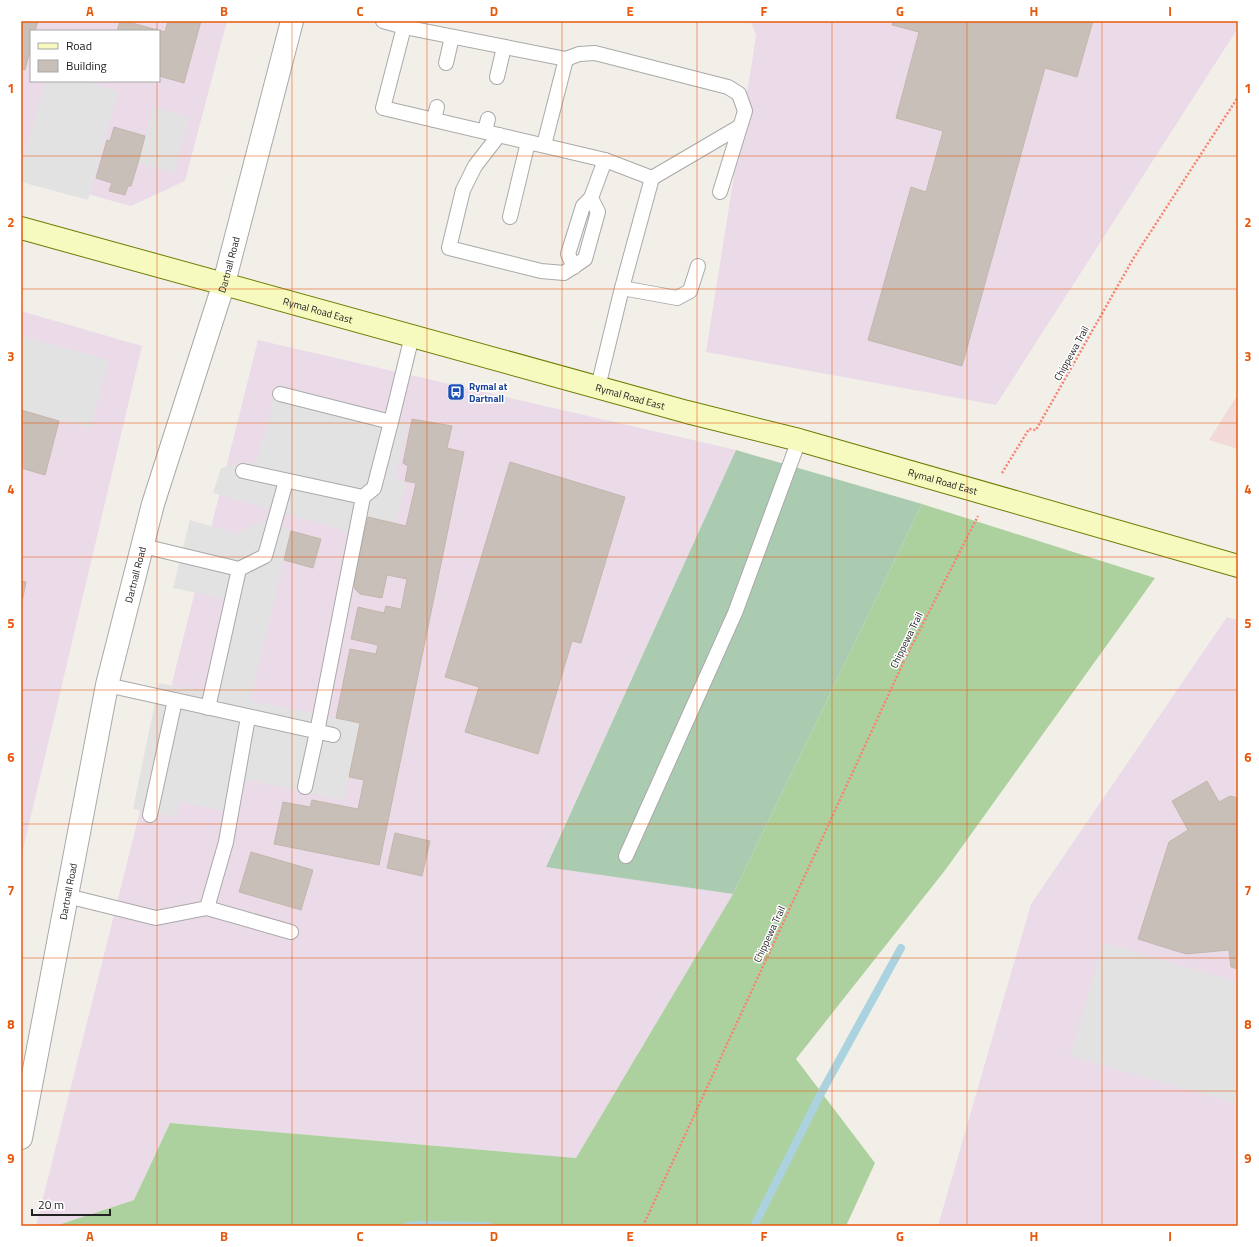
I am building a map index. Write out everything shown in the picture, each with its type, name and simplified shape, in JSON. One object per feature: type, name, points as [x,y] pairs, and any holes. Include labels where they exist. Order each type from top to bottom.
[{"type":"main road","name":"Rymal Road East","points":[[21,228],[687,412],[799,440],[1238,566]]},
{"type":"street","name":"Dartnall Road","points":[[21,1138],[107,685],[153,504],[224,284],[292,21]]},
{"type":"lane","points":[[383,21],[452,37],[566,59],[580,54],[595,53],[728,87],[739,94],[745,111],[720,192]]},
{"type":"lane","points":[[404,27],[383,108],[436,113],[486,125],[499,135],[605,160],[652,178]]},
{"type":"lane","points":[[446,63],[452,37]]},
{"type":"lane","points":[[497,77],[504,47]]},
{"type":"lane","points":[[544,145],[566,59]]},
{"type":"lane","points":[[598,387],[622,288],[652,178],[739,127]]},
{"type":"lane","points":[[499,135],[475,166],[463,190],[449,248],[541,271],[564,273],[585,259],[598,212],[592,198],[605,160]]},
{"type":"lane","points":[[510,217],[528,142]]},
{"type":"lane","points":[[622,288],[678,298],[690,291],[698,266]]},
{"type":"lane","points":[[304,787],[318,732],[363,497],[374,488],[412,336]]},
{"type":"lane","points":[[280,394],[391,422]]},
{"type":"lane","points":[[626,856],[735,613],[799,440]]},
{"type":"lane","points":[[243,471],[363,497]]},
{"type":"lane","points":[[143,546],[239,569],[265,556],[286,481]]},
{"type":"lane","points":[[208,708],[239,569]]},
{"type":"lane","points":[[107,685],[333,735]]},
{"type":"lane","points":[[150,815],[175,700]]},
{"type":"lane","points":[[207,908],[226,842],[248,717]]},
{"type":"lane","points":[[67,896],[156,918],[207,908],[291,932]]},
{"type":"path","name":"Chippewa Trail","points":[[643,1226],[905,659],[989,495],[1029,429],[1036,430],[1133,259],[1238,97]]},
{"type":"shaded area","points":[[21,21],[227,21],[185,181],[131,206],[21,176]]},
{"type":"shaded area","points":[[751,21],[1238,21],[1238,28],[996,405],[706,352],[756,36]]},
{"type":"shaded area","points":[[45,82],[85,82],[118,91],[88,200],[21,182],[21,168]]},
{"type":"shaded area","points":[[153,107],[189,117],[174,173],[138,163]]},
{"type":"shaded area","points":[[21,311],[142,346],[21,858]]},
{"type":"shaded area","points":[[21,336],[109,360],[90,428],[21,410]]},
{"type":"shaded area","points":[[258,340],[736,450],[546,866],[733,894],[576,1158],[170,1123],[134,1200],[55,1226],[36,1226]]},
{"type":"shaded area","points":[[279,394],[408,423],[395,476],[406,484],[395,525],[369,517],[363,536],[213,493],[221,468],[257,461],[274,397]]},
{"type":"shaded area","points":[[1238,394],[1238,449],[1209,440]]},
{"type":"shaded area","points":[[190,520],[236,534],[259,522],[291,530],[250,701],[360,723],[344,800],[237,778],[230,812],[180,802],[176,817],[133,809],[159,683],[207,692],[226,599],[173,588]]},
{"type":"shaded area","points":[[1227,617],[1238,620],[1238,1226],[938,1226],[1031,904]]},
{"type":"shaded area","points":[[1103,943],[1238,982],[1238,1104],[1070,1056]]},
{"type":"green space","points":[[736,450],[922,504],[733,894],[546,867]]},
{"type":"green space","points":[[922,504],[1155,578],[946,869],[796,1059],[875,1163],[846,1226],[55,1226],[134,1200],[170,1123],[576,1158],[733,894]]},
{"type":"building","points":[[21,21],[38,21],[35,30],[30,30],[30,51],[25,70],[21,69]]},
{"type":"building","points":[[120,21],[125,21],[158,30],[117,30]]},
{"type":"building","points":[[168,21],[201,21],[184,83],[160,76],[160,31],[165,32]]},
{"type":"building","points":[[893,21],[1093,21],[1077,77],[1045,68],[962,366],[868,340],[911,187],[926,192],[943,131],[896,118],[919,32],[892,25]]},
{"type":"building","points":[[114,127],[145,136],[131,186],[128,186],[125,195],[109,191],[112,183],[96,178],[107,140],[110,141]]},
{"type":"building","points":[[21,410],[59,421],[45,475],[21,468]]},
{"type":"building","points":[[412,419],[452,426],[447,448],[464,452],[379,865],[274,844],[283,802],[310,807],[312,800],[358,809],[364,780],[349,777],[360,723],[336,718],[350,649],[376,654],[378,645],[351,639],[358,607],[384,613],[386,606],[401,609],[407,579],[387,575],[382,598],[360,594],[355,589],[354,579],[368,517],[406,526],[416,483],[405,481],[408,466],[403,463]]},
{"type":"building","points":[[510,462],[625,497],[581,643],[572,641],[538,754],[465,732],[479,687],[445,677]]},
{"type":"building","points":[[291,531],[321,539],[313,568],[284,560]]},
{"type":"building","points":[[21,581],[26,582],[21,607]]},
{"type":"building","points":[[1207,781],[1219,802],[1230,796],[1238,798],[1238,969],[1231,967],[1229,950],[1186,954],[1138,939],[1169,842],[1188,830],[1172,801]]},
{"type":"building","points":[[395,833],[430,841],[422,876],[387,868]]},
{"type":"building","points":[[251,852],[313,870],[301,910],[239,892]]},
{"type":"waterway","points":[[754,1226],[819,1097],[901,948]]},
{"type":"waterway","points":[[408,1226],[488,1226]]},
{"type":"place","name":"Rymal at Dartnall","points":[[456,392]]}]
